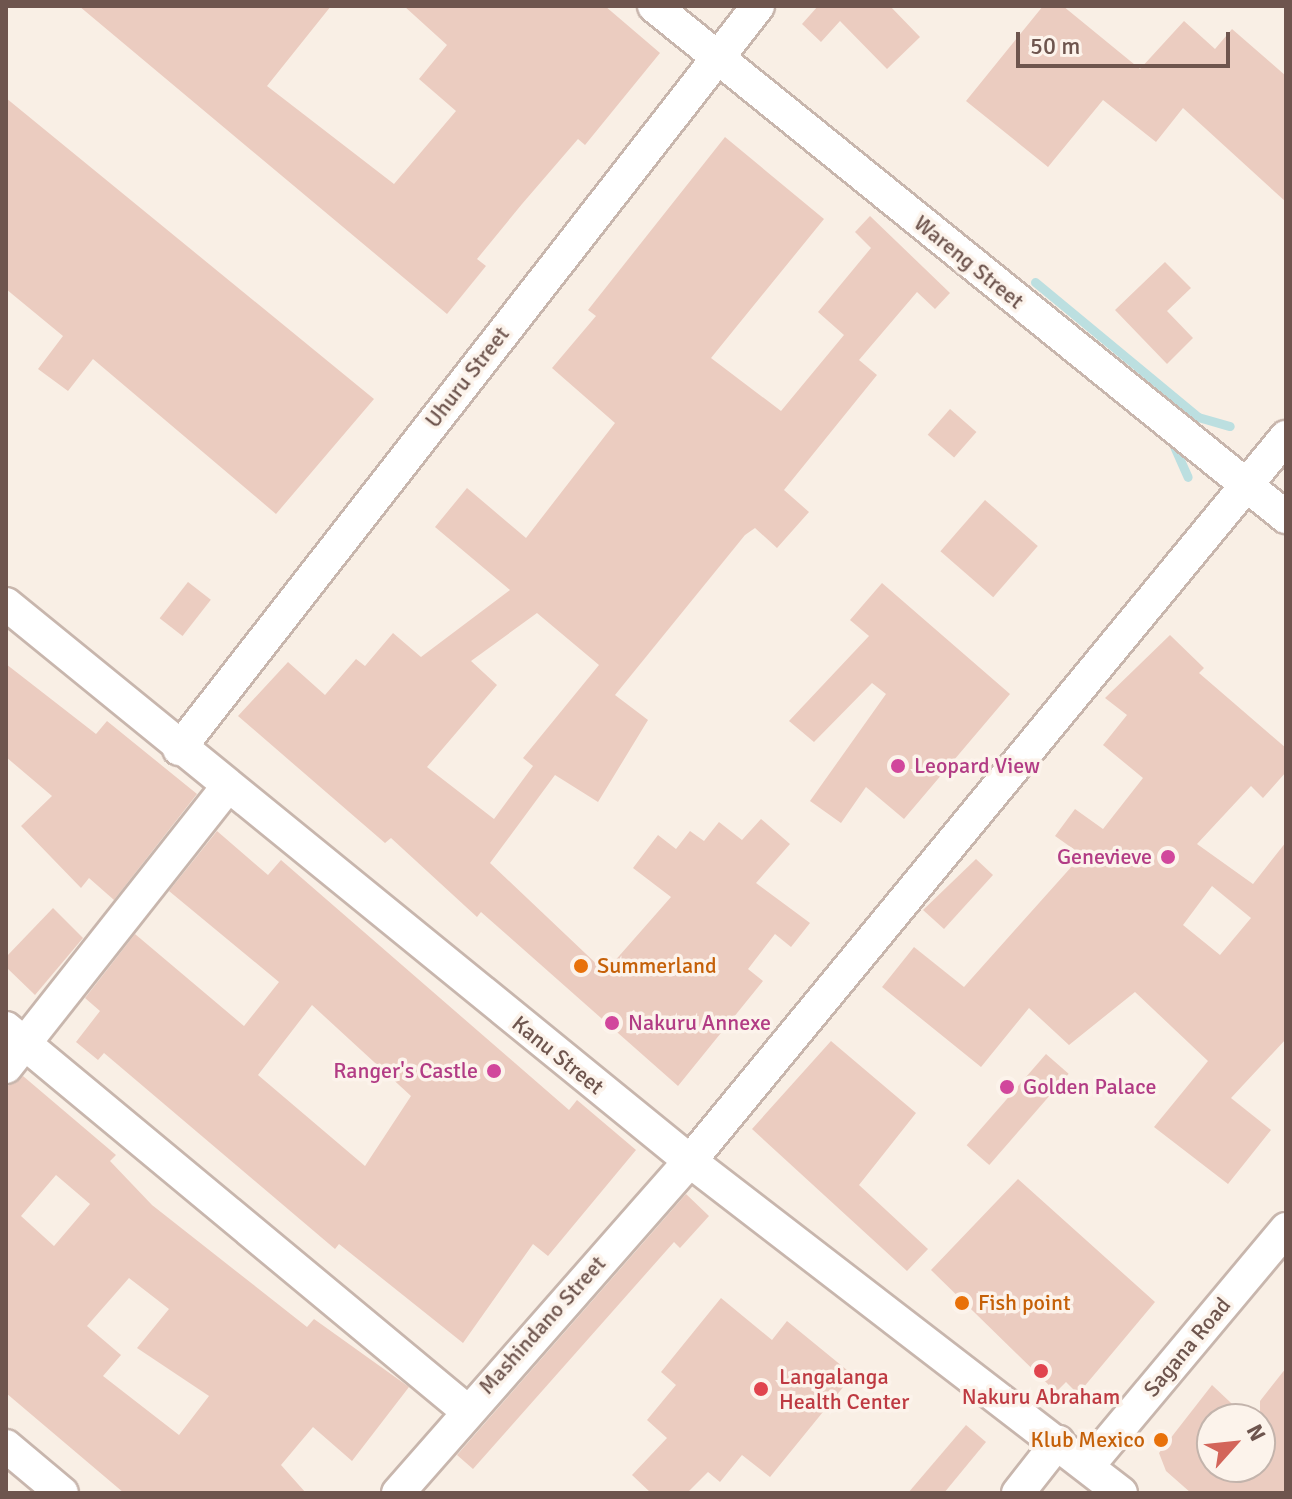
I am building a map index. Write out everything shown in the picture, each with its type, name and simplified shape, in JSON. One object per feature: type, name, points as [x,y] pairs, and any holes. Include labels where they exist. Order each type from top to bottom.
[{"type":"street","name":"Wareng Street","points":[[654,6],[714,58],[1286,517]]},
{"type":"street","name":"Uhuru Street","points":[[179,749],[714,58],[758,6]]},
{"type":"street","name":"Mashindano Street","points":[[398,1493],[466,1410],[690,1161],[1286,437]]},
{"type":"street","name":"Kanu Street","points":[[8,609],[690,1161],[1121,1493]]},
{"type":"street","points":[[226,788],[13,1046],[466,1410]]},
{"type":"street","name":"Sagana Road","points":[[1088,1466],[1286,1229]]},
{"type":"street","points":[[1018,1493],[1058,1442]]},
{"type":"street","points":[[6,1446],[62,1493]]},
{"type":"building","points":[[79,6],[331,6],[267,86],[394,184],[456,111],[419,79],[447,45],[404,6],[605,6],[660,53],[585,145],[578,139],[477,259],[486,266],[447,314]]},
{"type":"building","points":[[818,6],[890,6],[920,37],[887,69],[840,21],[821,42],[802,24]]},
{"type":"building","points":[[1043,6],[1063,6],[1140,69],[1184,21],[1215,49],[1232,29],[1286,76],[1286,202],[1183,108],[1156,142],[1103,100],[1048,167],[966,101]]},
{"type":"building","points":[[6,98],[374,399],[276,514],[93,359],[68,391],[38,369],[63,336],[6,289]]},
{"type":"building","points":[[725,137],[824,219],[711,358],[781,411],[844,335],[818,312],[871,248],[855,232],[870,216],[950,293],[935,309],[917,292],[859,360],[877,375],[784,490],[809,512],[777,548],[755,528],[745,535],[615,695],[648,720],[598,802],[555,775],[490,863],[605,972],[671,897],[633,868],[658,835],[676,849],[690,831],[704,841],[719,822],[742,840],[761,819],[790,844],[756,883],[810,923],[791,947],[775,934],[748,969],[763,981],[678,1086],[481,912],[477,917],[391,838],[385,843],[238,716],[288,662],[325,695],[356,659],[365,666],[393,633],[421,657],[510,590],[435,527],[467,488],[526,538],[615,423],[552,368],[596,316],[588,310]],"holes":[[[537,613],[599,665],[523,758],[533,766],[494,819],[427,767],[497,685],[471,661]]]},
{"type":"building","points":[[1165,262],[1191,288],[1167,311],[1193,338],[1167,364],[1115,310]]},
{"type":"building","points":[[950,409],[976,432],[954,458],[928,435]]},
{"type":"building","points":[[985,500],[1038,546],[993,597],[940,551]]},
{"type":"building","points":[[188,582],[211,600],[183,636],[160,618]]},
{"type":"building","points":[[882,583],[1010,694],[904,819],[866,787],[841,823],[810,801],[886,694],[872,683],[814,742],[789,721],[869,636],[850,620]]},
{"type":"building","points":[[1170,635],[1204,668],[1199,673],[1286,748],[1286,772],[1263,798],[1251,786],[1197,844],[1253,884],[1286,842],[1286,1039],[1231,1098],[1271,1130],[1228,1184],[1154,1127],[1208,1061],[1135,992],[1069,1045],[1029,1008],[981,1067],[882,987],[914,947],[964,987],[1082,855],[1055,836],[1075,809],[1103,829],[1143,778],[1103,745],[1127,715],[1105,698]],"holes":[[[1212,886],[1251,918],[1220,955],[1183,925]]]},
{"type":"building","points":[[6,664],[96,734],[107,721],[197,794],[114,900],[89,878],[81,888],[21,826],[52,796],[6,757]]},
{"type":"building","points":[[217,831],[268,875],[281,860],[569,1110],[577,1100],[636,1150],[548,1256],[533,1244],[463,1343],[339,1244],[335,1249],[104,1053],[98,1060],[76,1042],[100,1011],[85,998],[135,934],[244,1026],[279,982],[169,891]],"holes":[[[312,1005],[411,1096],[365,1166],[258,1075]]]},
{"type":"building","points":[[976,859],[993,875],[944,929],[923,910]]},
{"type":"building","points":[[53,908],[83,938],[35,995],[6,967],[6,957]]},
{"type":"building","points":[[831,1041],[916,1113],[859,1185],[928,1249],[907,1271],[752,1129]]},
{"type":"building","points":[[1046,1054],[1069,1074],[989,1165],[967,1145]]},
{"type":"building","points":[[23,1076],[116,1155],[110,1161],[152,1205],[307,1327],[314,1319],[409,1387],[352,1461],[313,1427],[281,1465],[306,1493],[124,1493],[6,1393],[6,1087]],"holes":[[[56,1175],[90,1204],[54,1246],[21,1216]],[[129,1278],[169,1309],[137,1348],[209,1396],[179,1435],[103,1376],[121,1355],[87,1326]]]},
{"type":"building","points":[[1018,1179],[1155,1302],[1078,1394],[1066,1382],[1056,1392],[931,1270]]},
{"type":"building","points":[[686,1194],[709,1216],[680,1248],[674,1242],[473,1469],[457,1455]]},
{"type":"building","name":"Langalanga Health Center","points":[[721,1298],[772,1340],[787,1321],[853,1375],[770,1477],[742,1455],[720,1482],[708,1472],[687,1493],[651,1493],[632,1475],[667,1438],[647,1420],[676,1385],[661,1372]]},
{"type":"building","points":[[1286,1368],[1286,1493],[1191,1493],[1166,1471],[1159,1453],[1196,1406],[1196,1483],[1276,1483],[1276,1403],[1260,1401]]},
{"type":"building","points":[[1212,1385],[1231,1403],[1198,1403]]},
{"type":"building","points":[[966,1425],[986,1442],[944,1493],[908,1493]]},
{"type":"waterway","points":[[1035,282],[1198,417],[1230,426]]},
{"type":"waterway","points":[[1173,444],[1188,477]]},
{"type":"place","name":"Leopard View","points":[[898,766]]},
{"type":"place","name":"Genevieve","points":[[1168,857]]},
{"type":"place","name":"Summerland","points":[[581,966]]},
{"type":"place","name":"Nakuru Annexe","points":[[612,1023]]},
{"type":"place","name":"Ranger's Castle","points":[[494,1071]]},
{"type":"place","name":"Golden Palace","points":[[1007,1087]]},
{"type":"place","name":"Fish point","points":[[962,1303]]},
{"type":"place","name":"Nakuru Abraham","points":[[1041,1371]]},
{"type":"place","name":"Langalanga Health Center","points":[[761,1389]]},
{"type":"place","name":"Klub Mexico","points":[[1161,1440]]}]
